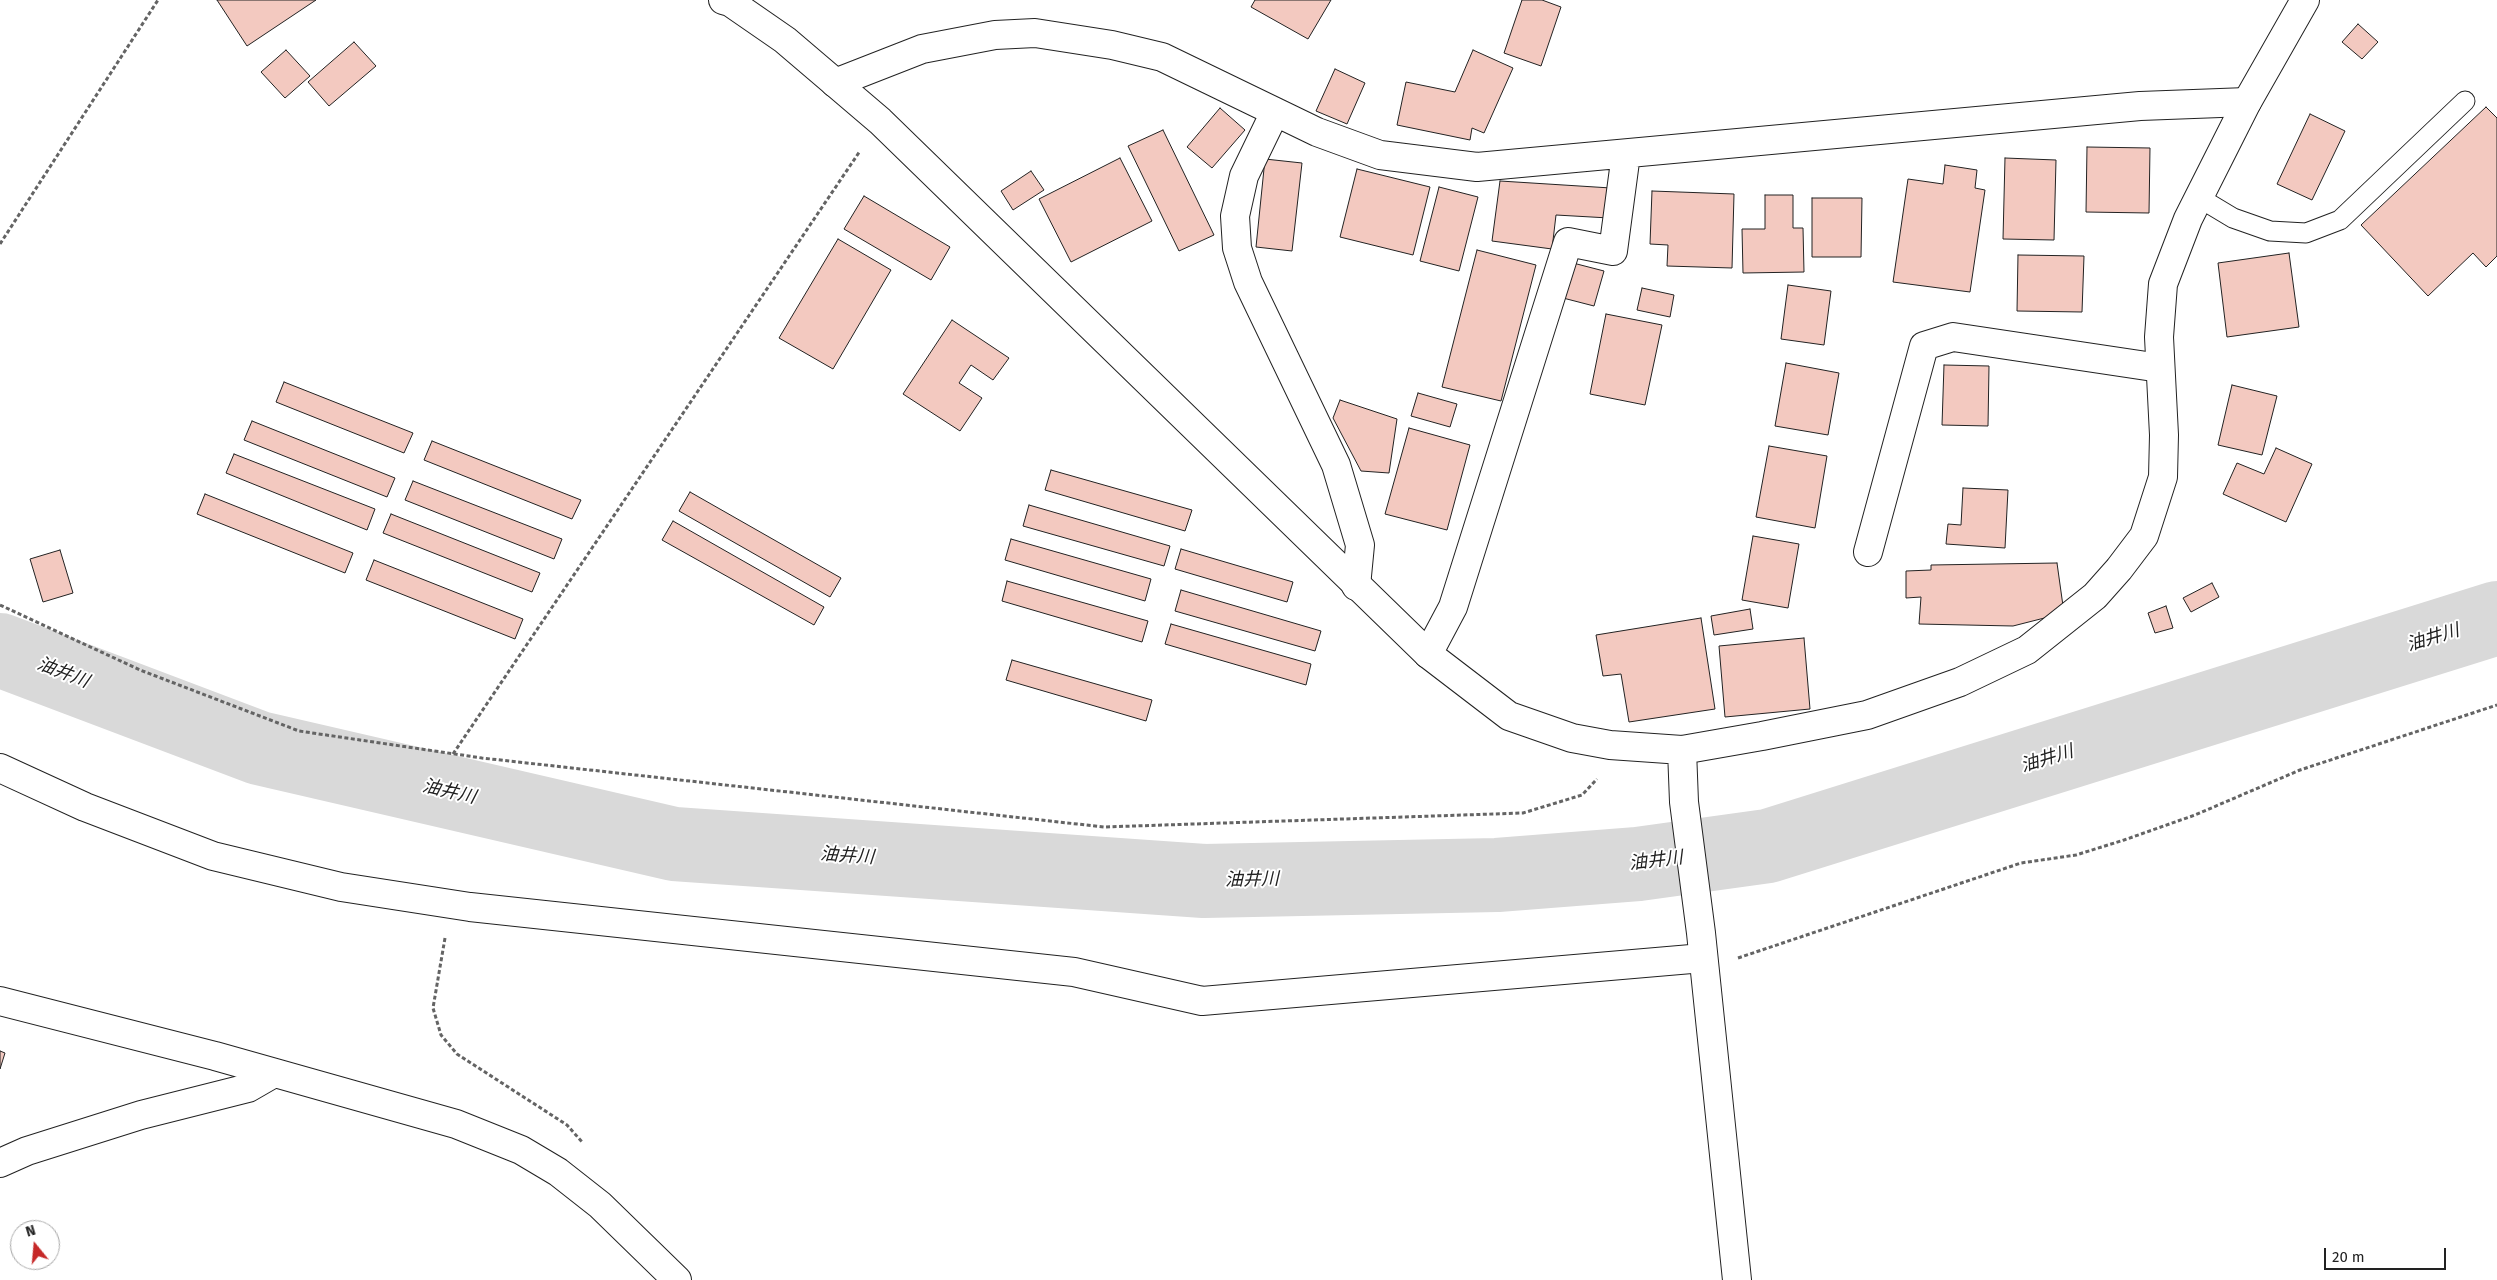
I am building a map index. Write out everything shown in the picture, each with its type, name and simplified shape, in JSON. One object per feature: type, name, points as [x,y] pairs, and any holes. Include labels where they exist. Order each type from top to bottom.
[{"type":"street","points":[[723,0],[730,2],[785,40],[880,121],[1428,654],[1509,716],[1572,738],[1629,746],[1682,750],[1867,715],[1960,682],[2020,654],[2095,596],[2124,562],[2144,536],[2156,505],[2163,477],[2159,337],[2163,284],[2188,218],[2247,102],[2305,0]]},
{"type":"street","points":[[835,83],[922,49],[995,35],[1035,33],[1112,45],[1162,57],[1317,132],[1380,155],[1477,167],[2140,106],[2247,102]]},
{"type":"street","points":[[1275,112],[1244,176],[1235,216],[1237,248],[1248,282],[1336,465],[1360,545],[1356,586]]},
{"type":"street","points":[[1428,654],[1453,607],[1568,242],[1613,251],[1626,154]]},
{"type":"street","points":[[1868,552],[1924,346],[1953,337],[2160,368]]},
{"type":"street","points":[[1682,750],[1684,802],[1703,953],[1737,1280]]},
{"type":"street","points":[[0,768],[85,806],[213,856],[341,887],[451,904],[1074,972],[1202,1001],[1703,953]]},
{"type":"street","points":[[0,1001],[274,1073],[456,1124],[521,1150],[558,1172],[600,1205],[677,1280]]},
{"type":"street","points":[[0,1163],[27,1151],[132,1118],[248,1088],[274,1073]]},
{"type":"lane","points":[[2198,198],[2233,218],[2270,231],[2306,233],[2340,220],[2465,101]]},
{"type":"path","points":[[0,244],[158,0]]},
{"type":"path","points":[[453,754],[880,121]]},
{"type":"path","points":[[0,605],[140,670],[299,731],[453,754],[1104,827],[1523,813],[1582,795],[1629,746]]},
{"type":"path","points":[[1703,953],[2021,863],[2076,855],[2195,815],[2300,770],[2497,705]]},
{"type":"path","points":[[451,904],[433,1008],[441,1035],[457,1054],[567,1125],[584,1145]]},
{"type":"building","points":[[217,0],[316,0],[247,46]]},
{"type":"building","points":[[1255,0],[1331,0],[1308,39],[1251,7]]},
{"type":"building","points":[[1522,0],[1542,0],[1561,7],[1541,66],[1504,53]]},
{"type":"building","points":[[2358,24],[2378,42],[2362,59],[2342,42]]},
{"type":"building","points":[[354,42],[376,66],[329,106],[308,82]]},
{"type":"building","points":[[286,50],[310,76],[285,98],[261,72]]},
{"type":"building","points":[[1473,50],[1513,68],[1484,133],[1472,128],[1470,140],[1397,125],[1406,82],[1455,92]]},
{"type":"building","points":[[1335,69],[1365,83],[1347,124],[1316,111]]},
{"type":"building","points":[[2486,107],[2497,118],[2497,256],[2486,267],[2473,253],[2428,296],[2361,225]]},
{"type":"building","points":[[1220,108],[1245,130],[1212,168],[1187,147]]},
{"type":"building","points":[[2310,114],[2345,131],[2312,200],[2277,184]]},
{"type":"building","points":[[1163,130],[1214,235],[1179,251],[1128,146]]},
{"type":"building","points":[[2087,147],[2150,148],[2149,213],[2086,212]]},
{"type":"building","points":[[1120,158],[1152,221],[1071,262],[1039,199]]},
{"type":"building","points":[[2005,158],[2056,160],[2054,240],[2003,239]]},
{"type":"building","points":[[1265,159],[1302,163],[1292,251],[1256,247]]},
{"type":"building","points":[[1945,165],[1977,170],[1975,188],[1985,190],[1970,292],[1893,282],[1908,179],[1943,184]]},
{"type":"building","points":[[1357,169],[1430,187],[1413,255],[1340,237]]},
{"type":"building","points":[[1031,171],[1044,190],[1013,210],[1001,191]]},
{"type":"building","points":[[1500,181],[1611,188],[1609,218],[1556,215],[1552,249],[1492,241]]},
{"type":"building","points":[[1439,187],[1478,197],[1459,271],[1420,261]]},
{"type":"building","points":[[1652,191],[1734,194],[1732,268],[1667,266],[1668,245],[1650,244]]},
{"type":"building","points":[[1765,195],[1793,195],[1793,228],[1803,228],[1804,272],[1743,273],[1742,229],[1765,229]]},
{"type":"building","points":[[864,196],[950,247],[931,280],[844,229]]},
{"type":"building","points":[[1812,198],[1862,198],[1861,257],[1812,257]]},
{"type":"building","points":[[838,239],[891,270],[833,369],[779,338]]},
{"type":"building","points":[[1477,250],[1536,265],[1501,401],[1442,387]]},
{"type":"building","points":[[2289,253],[2299,327],[2227,337],[2218,263]]},
{"type":"building","points":[[2018,255],[2084,256],[2082,312],[2017,311]]},
{"type":"building","points":[[1573,263],[1604,271],[1594,306],[1563,298]]},
{"type":"building","points":[[1788,285],[1831,291],[1824,345],[1781,339]]},
{"type":"building","points":[[1642,288],[1674,295],[1670,317],[1637,310]]},
{"type":"building","points":[[1606,314],[1662,325],[1645,405],[1590,394]]},
{"type":"building","points":[[952,320],[1009,358],[993,380],[971,365],[959,383],[982,398],[960,431],[903,394]]},
{"type":"building","points":[[1786,363],[1839,373],[1828,435],[1775,426]]},
{"type":"building","points":[[1944,365],[1989,366],[1988,426],[1942,425]]},
{"type":"building","points":[[284,382],[413,433],[404,453],[276,402]]},
{"type":"building","points":[[2232,385],[2277,396],[2262,455],[2218,445]]},
{"type":"building","points":[[1418,393],[1457,404],[1450,427],[1411,416]]},
{"type":"building","points":[[1340,400],[1397,419],[1389,473],[1361,471],[1333,418]]},
{"type":"building","points":[[252,421],[395,478],[387,497],[244,440]]},
{"type":"building","points":[[1409,428],[1470,445],[1447,530],[1385,514]]},
{"type":"building","points":[[432,441],[581,500],[572,519],[424,460]]},
{"type":"building","points":[[1769,446],[1827,456],[1815,528],[1756,517]]},
{"type":"building","points":[[2276,448],[2312,464],[2286,522],[2223,494],[2237,463],[2264,474]]},
{"type":"building","points":[[234,454],[375,509],[367,530],[226,473]]},
{"type":"building","points":[[1051,470],[1192,510],[1185,531],[1045,490]]},
{"type":"building","points":[[413,481],[562,539],[554,559],[405,500]]},
{"type":"building","points":[[1963,488],[2008,490],[2005,548],[1946,544],[1948,524],[1961,525]]},
{"type":"building","points":[[690,492],[841,578],[830,597],[679,511]]},
{"type":"building","points":[[205,494],[353,553],[345,573],[197,514]]},
{"type":"building","points":[[1029,505],[1170,546],[1164,566],[1023,526]]},
{"type":"building","points":[[391,514],[540,573],[532,592],[383,533]]},
{"type":"building","points":[[673,521],[824,607],[814,625],[662,540]]},
{"type":"building","points":[[1753,536],[1799,544],[1788,608],[1742,600]]},
{"type":"building","points":[[1011,539],[1151,579],[1145,601],[1005,560]]},
{"type":"building","points":[[1181,549],[1293,582],[1287,602],[1175,569]]},
{"type":"building","points":[[60,550],[73,593],[43,602],[30,559]]},
{"type":"building","points":[[374,560],[523,619],[515,639],[366,580]]},
{"type":"building","points":[[2057,563],[2064,613],[2013,626],[1919,624],[1921,597],[1906,598],[1906,571],[1931,570],[1931,565]]},
{"type":"building","points":[[1007,581],[1148,621],[1142,642],[1002,601]]},
{"type":"building","points":[[2212,583],[2219,597],[2191,612],[2183,598]]},
{"type":"building","points":[[1181,590],[1321,631],[1315,651],[1175,611]]},
{"type":"building","points":[[2166,606],[2173,628],[2155,633],[2148,613]]},
{"type":"building","points":[[1750,609],[1753,629],[1714,635],[1711,616]]},
{"type":"building","points":[[1701,618],[1715,709],[1629,722],[1621,674],[1603,676],[1596,635]]},
{"type":"building","points":[[1171,624],[1311,664],[1306,685],[1165,644]]},
{"type":"building","points":[[1804,638],[1810,709],[1725,717],[1719,646]]},
{"type":"building","points":[[1012,660],[1152,700],[1146,721],[1006,680]]},
{"type":"building","points":[[0,1051],[5,1053],[0,1069]]},
{"type":"waterway","name":"油井川","points":[[0,650],[259,748],[674,844],[1204,881],[1497,875],[1638,864],[1768,846],[2497,618]]}]
